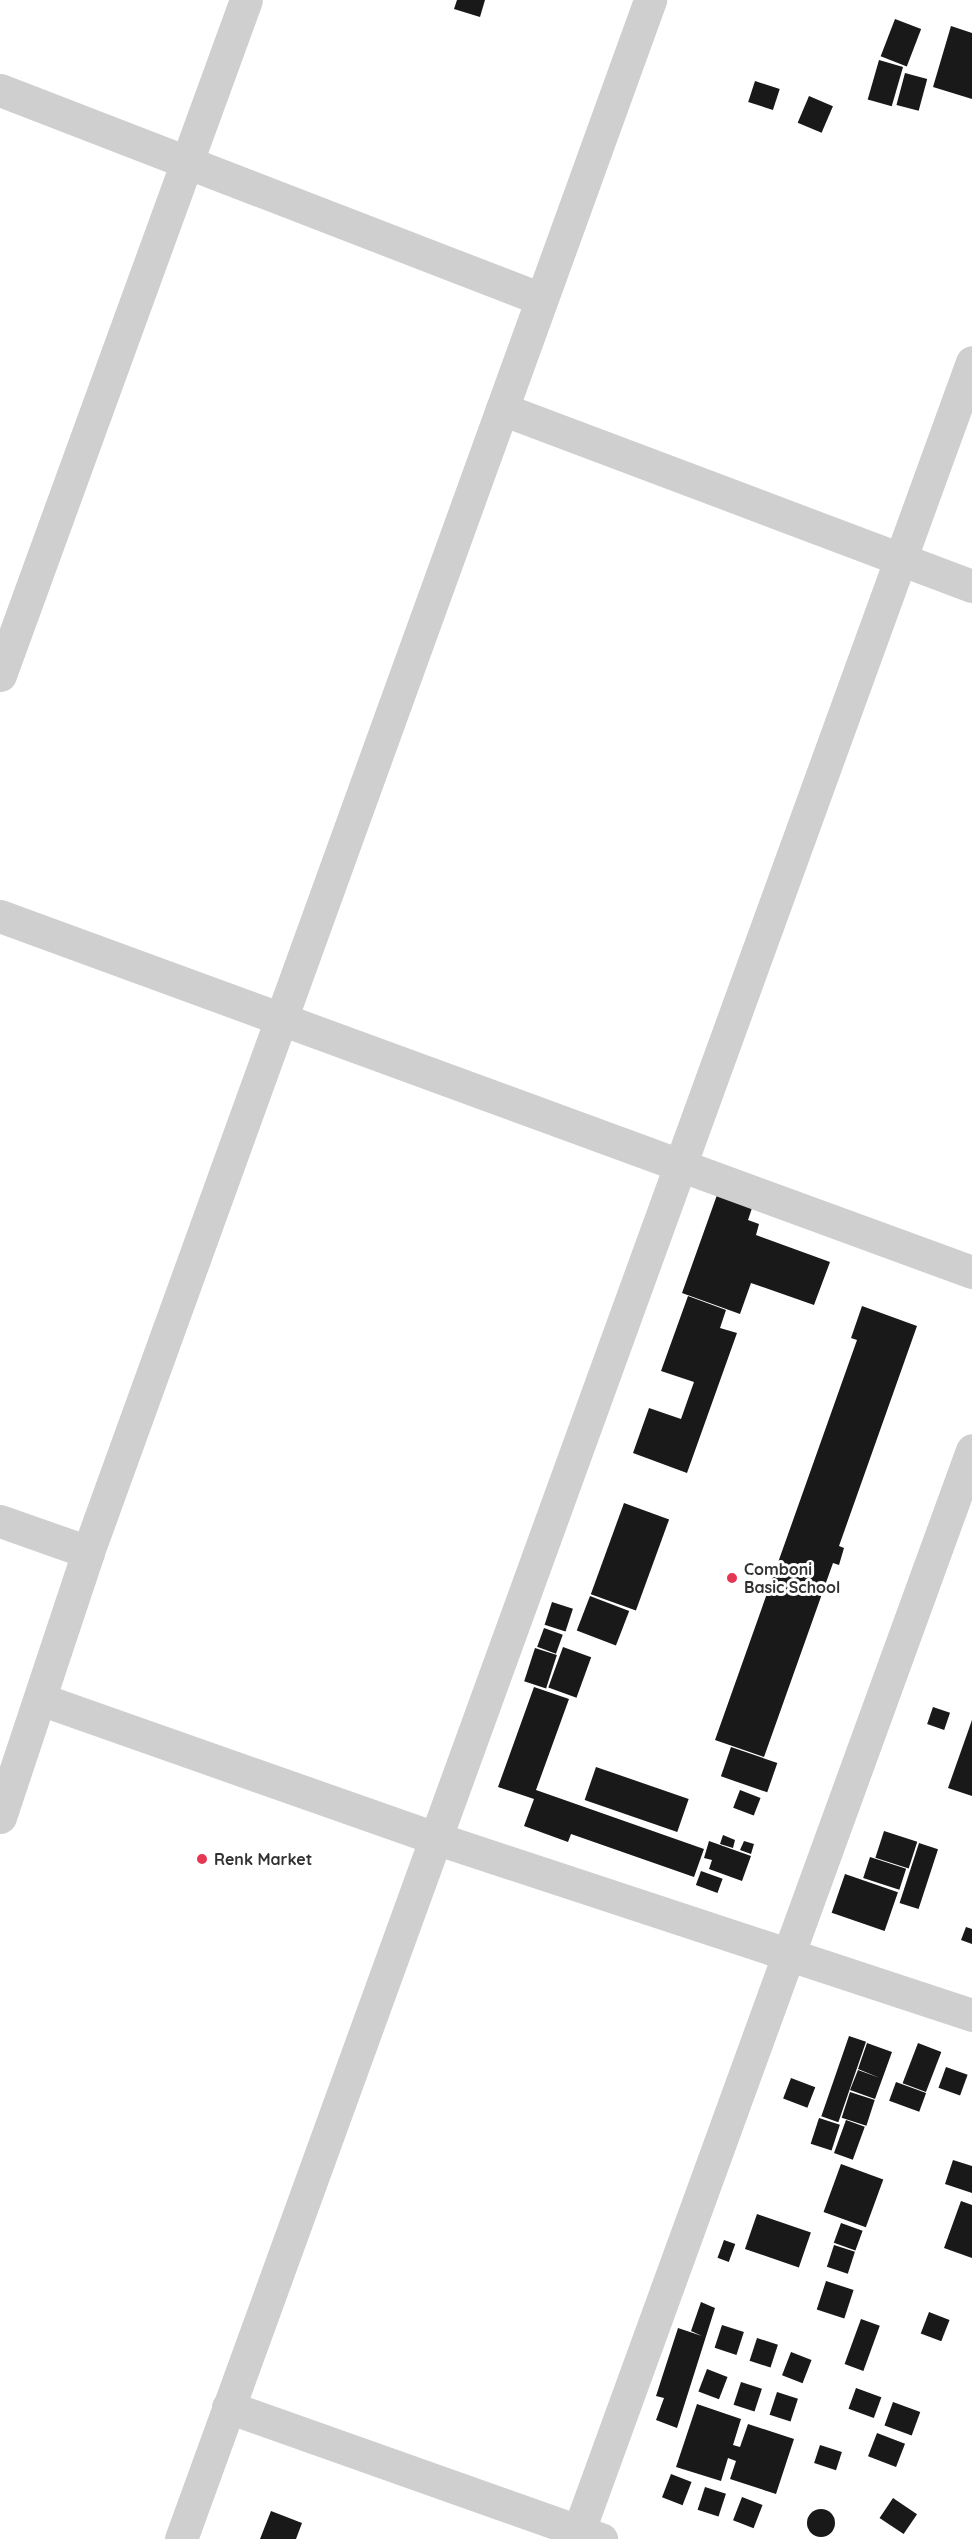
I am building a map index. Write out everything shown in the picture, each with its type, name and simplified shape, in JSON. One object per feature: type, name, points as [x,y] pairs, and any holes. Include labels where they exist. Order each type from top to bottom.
[{"type":"street","points":[[0,675],[246,0]]},
{"type":"street","points":[[0,1817],[88,1552],[282,1023],[650,0]]},
{"type":"street","points":[[0,90],[541,298]]},
{"type":"street","points":[[181,2539],[432,1837],[680,1168],[972,362]]},
{"type":"street","points":[[502,409],[972,586]]},
{"type":"street","points":[[0,916],[282,1023],[972,1272]]},
{"type":"street","points":[[228,2407],[590,2535],[791,1955],[972,1450]]},
{"type":"street","points":[[0,1521],[88,1552]]},
{"type":"street","points":[[40,1699],[432,1837],[972,2015]]},
{"type":"building","points":[[457,0],[485,0],[480,17],[454,9]]},
{"type":"building","points":[[895,19],[921,29],[907,66],[881,56]]},
{"type":"building","points":[[951,26],[972,33],[972,99],[933,87]]},
{"type":"building","points":[[879,60],[903,67],[892,106],[868,99]]},
{"type":"building","points":[[905,73],[927,79],[919,111],[896,105]]},
{"type":"building","points":[[755,81],[780,89],[773,110],[748,102]]},
{"type":"building","points":[[809,96],[833,106],[822,133],[798,123]]},
{"type":"building","points":[[717,1195],[752,1208],[748,1220],[759,1224],[756,1235],[830,1262],[814,1305],[751,1283],[740,1314],[682,1293]]},
{"type":"building","points":[[688,1296],[726,1310],[720,1328],[737,1333],[687,1473],[633,1453],[649,1408],[681,1419],[694,1382],[661,1371]]},
{"type":"building","points":[[862,1306],[917,1326],[839,1546],[844,1548],[839,1565],[833,1563],[764,1757],[715,1740],[857,1340],[851,1338]]},
{"type":"building","points":[[624,1503],[669,1519],[636,1611],[591,1594]]},
{"type":"building","points":[[590,1596],[629,1611],[616,1646],[577,1631]]},
{"type":"building","points":[[552,1602],[573,1609],[566,1632],[545,1625]]},
{"type":"building","points":[[544,1628],[563,1635],[556,1654],[537,1647]]},
{"type":"building","points":[[563,1647],[591,1657],[576,1698],[548,1687]]},
{"type":"building","points":[[535,1648],[557,1655],[546,1688],[524,1681]]},
{"type":"building","points":[[534,1687],[569,1699],[536,1790],[704,1849],[694,1877],[571,1834],[568,1842],[524,1826],[534,1799],[498,1787]]},
{"type":"building","points":[[933,1707],[950,1713],[944,1730],[927,1724]]},
{"type":"building","points":[[972,1720],[972,1796],[948,1788]]},
{"type":"building","points":[[731,1747],[777,1763],[767,1792],[721,1776]]},
{"type":"building","points":[[596,1767],[689,1799],[677,1832],[585,1800]]},
{"type":"building","points":[[740,1790],[761,1798],[754,1816],[733,1808]]},
{"type":"building","points":[[884,1831],[917,1842],[909,1868],[875,1858]]},
{"type":"building","points":[[723,1835],[735,1840],[733,1848],[720,1844]]},
{"type":"building","points":[[709,1841],[751,1856],[742,1881],[709,1869],[712,1860],[704,1858]]},
{"type":"building","points":[[744,1841],[754,1844],[751,1854],[740,1850]]},
{"type":"building","points":[[919,1843],[938,1849],[919,1909],[900,1903]]},
{"type":"building","points":[[870,1857],[906,1869],[899,1890],[863,1878]]},
{"type":"building","points":[[701,1871],[723,1879],[717,1893],[696,1885]]},
{"type":"building","points":[[845,1874],[898,1892],[885,1931],[832,1913]]},
{"type":"building","points":[[966,1927],[972,1929],[972,1944],[961,1940]]},
{"type":"building","points":[[849,2036],[866,2042],[838,2122],[821,2116]]},
{"type":"building","points":[[867,2043],[892,2052],[875,2099],[850,2090],[858,2070],[880,2078],[858,2069]]},
{"type":"building","points":[[918,2043],[941,2052],[926,2092],[903,2083]]},
{"type":"building","points":[[946,2067],[968,2075],[960,2096],[938,2088]]},
{"type":"building","points":[[791,2078],[815,2087],[807,2108],[783,2099]]},
{"type":"building","points":[[896,2082],[926,2093],[919,2112],[889,2101]]},
{"type":"building","points":[[850,2092],[875,2100],[866,2126],[842,2118]]},
{"type":"building","points":[[819,2118],[840,2125],[832,2150],[811,2144]]},
{"type":"building","points":[[846,2120],[865,2127],[853,2160],[834,2153]]},
{"type":"building","points":[[953,2160],[972,2166],[972,2193],[945,2184]]},
{"type":"building","points":[[841,2164],[883,2179],[866,2227],[824,2212]]},
{"type":"building","points":[[961,2201],[972,2205],[972,2258],[944,2248]]},
{"type":"building","points":[[757,2214],[811,2233],[799,2268],[745,2249]]},
{"type":"building","points":[[841,2223],[863,2231],[855,2251],[834,2243]]},
{"type":"building","points":[[724,2240],[735,2244],[729,2262],[718,2258]]},
{"type":"building","points":[[834,2245],[855,2252],[848,2274],[827,2267]]},
{"type":"building","points":[[826,2281],[854,2290],[844,2318],[817,2310]]},
{"type":"building","points":[[701,2302],[715,2308],[677,2428],[656,2420],[664,2398],[656,2396],[678,2328],[702,2336],[691,2331]]},
{"type":"building","points":[[929,2312],[950,2320],[941,2341],[921,2333]]},
{"type":"building","points":[[861,2319],[880,2326],[863,2371],[845,2364]]},
{"type":"building","points":[[722,2325],[744,2332],[736,2355],[715,2348]]},
{"type":"building","points":[[757,2338],[778,2345],[771,2368],[750,2361]]},
{"type":"building","points":[[791,2352],[812,2360],[803,2383],[782,2375]]},
{"type":"building","points":[[707,2369],[728,2377],[719,2399],[698,2391]]},
{"type":"building","points":[[741,2382],[762,2389],[755,2412],[734,2405]]},
{"type":"building","points":[[856,2388],[881,2397],[874,2418],[848,2409]]},
{"type":"building","points":[[777,2392],[798,2399],[791,2422],[770,2415]]},
{"type":"building","points":[[893,2402],[920,2412],[912,2435],[884,2425]]},
{"type":"building","points":[[697,2404],[741,2419],[733,2445],[740,2447],[748,2424],[794,2439],[776,2494],[730,2479],[736,2461],[728,2458],[721,2481],[676,2467]]},
{"type":"building","points":[[877,2433],[905,2444],[896,2467],[868,2456]]},
{"type":"building","points":[[820,2445],[842,2452],[836,2470],[814,2463]]},
{"type":"building","points":[[671,2474],[692,2482],[683,2505],[662,2497]]},
{"type":"building","points":[[705,2487],[726,2494],[719,2517],[698,2510]]},
{"type":"building","points":[[742,2497],[763,2505],[754,2528],[733,2520]]},
{"type":"building","points":[[893,2498],[917,2514],[904,2534],[880,2518]]},
{"type":"building","points":[[821,2509],[831,2513],[835,2523],[831,2533],[821,2537],[811,2533],[807,2523],[811,2513]]},
{"type":"building","points":[[271,2511],[302,2523],[296,2539],[260,2539]]},
{"type":"place","name":"Comboni Basic School","points":[[732,1578]]},
{"type":"place","name":"Renk Market","points":[[202,1859]]}]
